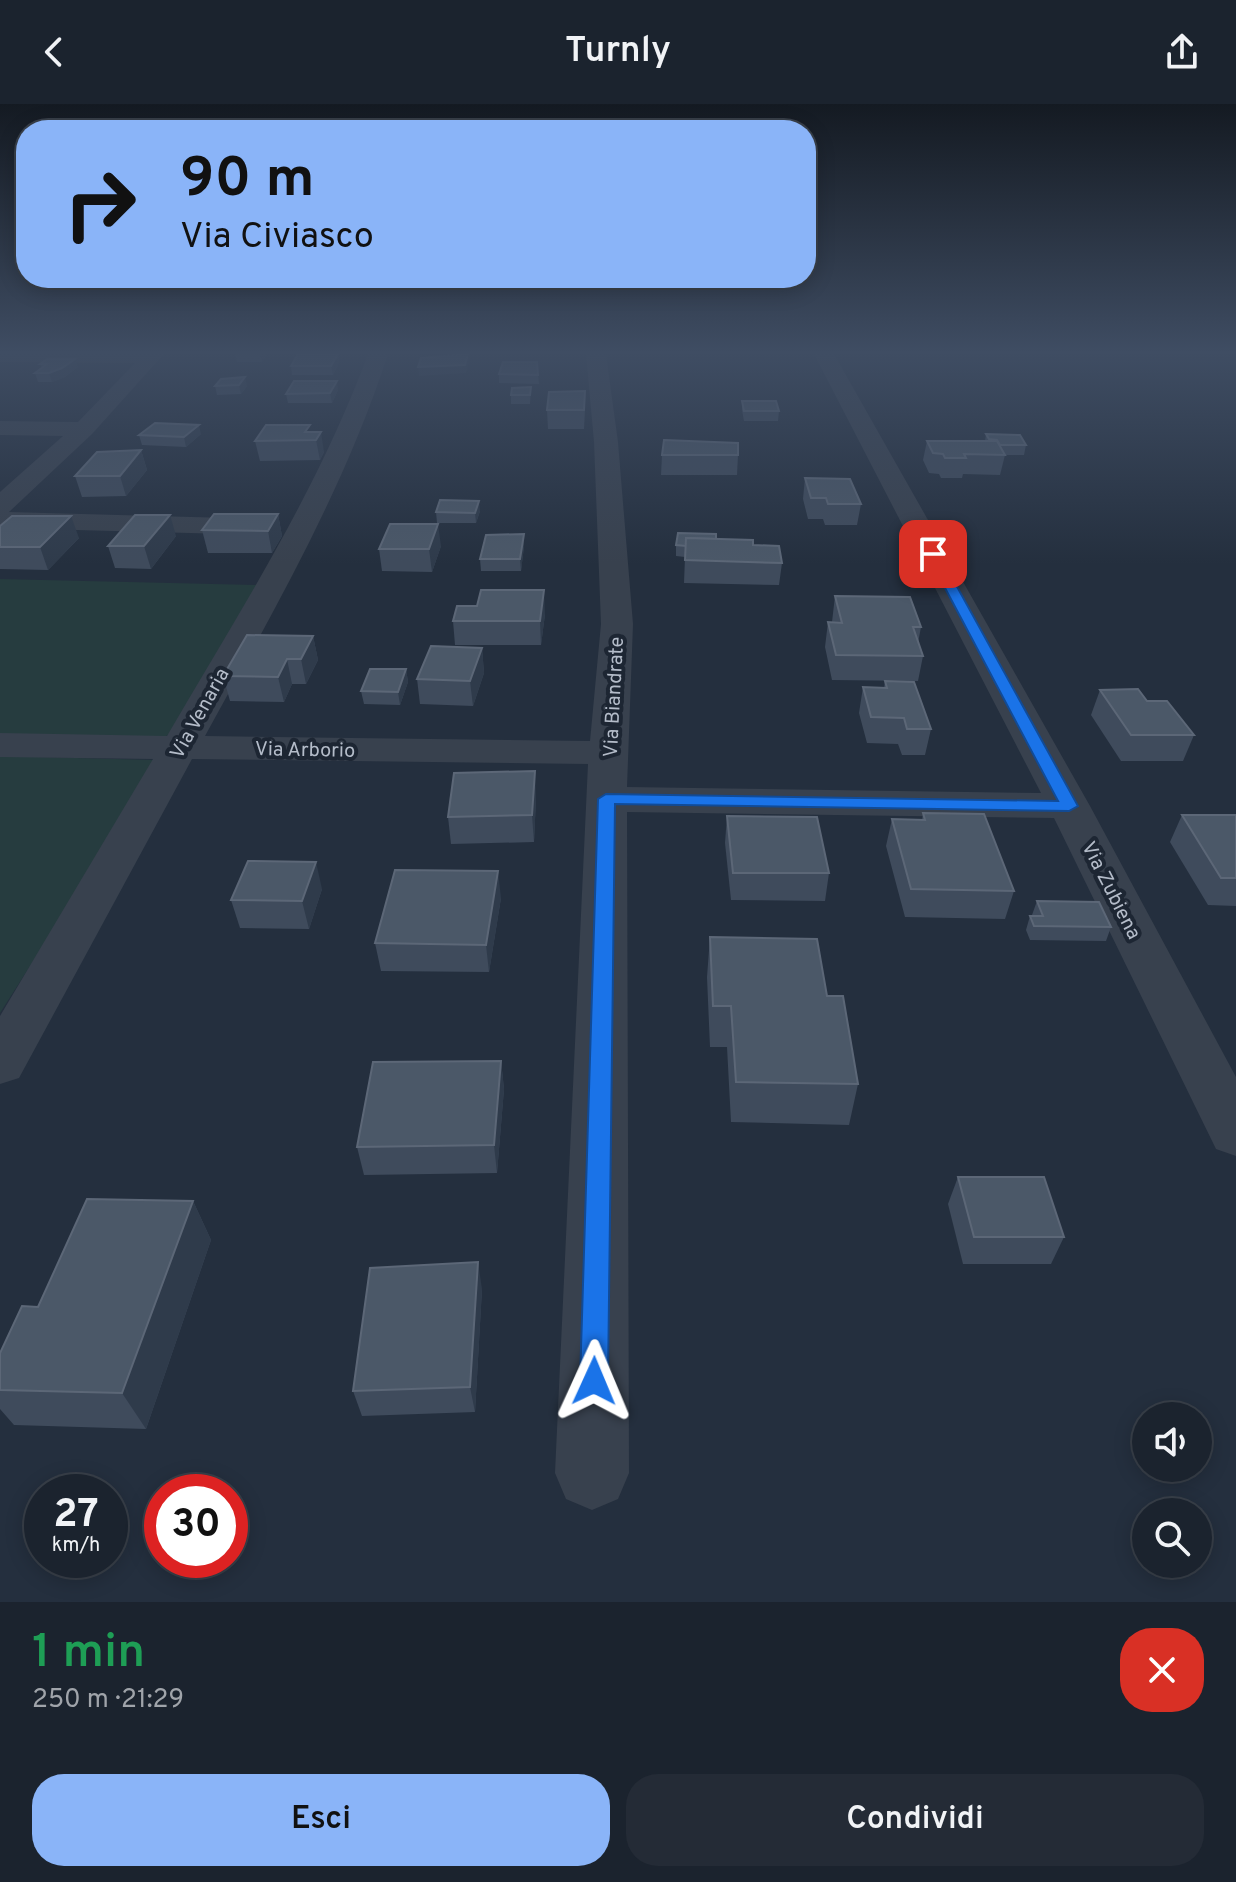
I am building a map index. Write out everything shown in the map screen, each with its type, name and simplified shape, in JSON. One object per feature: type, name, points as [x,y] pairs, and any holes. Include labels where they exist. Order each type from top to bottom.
[{"type":"street","points":[[0,506],[89,424]]},
{"type":"street","name":"Via Venaria","points":[[0,1063],[304,528],[353,424]]},
{"type":"street","name":"Via Biandrate","points":[[592,1473],[608,776],[617,624],[604,424]]},
{"type":"street","name":"Via Zubiena","points":[[862,424],[1069,806],[1236,1132]]},
{"type":"street","points":[[0,428],[84,429]]},
{"type":"street","points":[[0,520],[304,528]]},
{"type":"street","name":"Via Arborio","points":[[0,745],[180,748],[1069,806]]},
{"type":"green space","points":[[0,579],[260,585],[179,728],[163,738],[0,734]]},
{"type":"green space","points":[[0,756],[155,760],[158,766],[0,1013]]},
{"type":"building","points":[[154,424],[199,425],[184,437],[139,435]]},
{"type":"building","points":[[266,425],[310,425],[305,432],[321,432],[316,440],[255,441]]},
{"type":"building","points":[[986,434],[1020,435],[1026,445],[1000,445]]},
{"type":"building","points":[[664,440],[738,443],[738,455],[662,455]]},
{"type":"building","points":[[927,441],[997,441],[1005,455],[964,454],[966,458],[945,458],[943,454],[933,453]]},
{"type":"building","points":[[141,450],[120,476],[75,476],[97,452]]},
{"type":"building","points":[[805,478],[850,479],[861,504],[828,504],[826,498],[811,498]]},
{"type":"building","points":[[440,500],[479,501],[475,513],[436,512]]},
{"type":"building","points":[[214,514],[278,514],[268,531],[202,530]]},
{"type":"building","points":[[135,515],[170,515],[144,546],[108,546]]},
{"type":"building","points":[[12,516],[71,516],[40,547],[0,547],[0,526]]},
{"type":"building","points":[[390,524],[438,524],[429,549],[379,549]]},
{"type":"building","points":[[678,533],[716,534],[716,539],[686,538],[686,546],[676,545]]},
{"type":"building","points":[[524,534],[520,559],[480,559],[486,535]]},
{"type":"building","points":[[686,538],[753,540],[753,545],[779,546],[782,563],[685,560]]},
{"type":"building","points":[[481,590],[544,590],[540,621],[453,621],[457,606],[477,606]]},
{"type":"building","points":[[835,596],[910,597],[921,627],[913,627],[923,656],[836,655],[828,622],[842,623]]},
{"type":"building","points":[[247,635],[313,636],[301,659],[287,659],[278,677],[223,676]]},
{"type":"building","points":[[431,646],[482,648],[470,681],[417,679]]},
{"type":"building","points":[[370,669],[406,669],[398,692],[361,691]]},
{"type":"building","points":[[885,681],[914,682],[931,729],[907,729],[904,718],[871,717],[863,687],[887,688]]},
{"type":"building","points":[[1138,689],[1147,701],[1167,701],[1194,735],[1131,735],[1100,690]]},
{"type":"building","points":[[535,771],[532,815],[448,817],[454,773]]},
{"type":"building","points":[[923,813],[984,814],[1014,891],[911,889],[892,819],[925,820]]},
{"type":"building","points":[[1182,815],[1236,815],[1236,878],[1221,878]]},
{"type":"building","points":[[727,816],[817,817],[829,873],[733,873]]},
{"type":"building","points":[[248,861],[316,862],[302,901],[231,900]]},
{"type":"building","points":[[395,870],[498,871],[486,945],[375,943]]},
{"type":"building","points":[[1037,901],[1099,902],[1111,927],[1034,926],[1030,916],[1043,916]]},
{"type":"building","points":[[710,937],[817,939],[827,996],[843,996],[858,1084],[736,1082],[731,1006],[713,1006]]},
{"type":"building","points":[[501,1061],[494,1145],[357,1147],[373,1062]]},
{"type":"building","points":[[958,1177],[1044,1177],[1064,1237],[974,1237]]},
{"type":"building","points":[[87,1199],[193,1201],[122,1393],[0,1390],[0,1353],[22,1306],[38,1307]]},
{"type":"building","points":[[478,1262],[470,1387],[353,1391],[370,1268]]},
{"type":"route","points":[[594,1381],[606,799],[1069,806],[933,554]]}]
